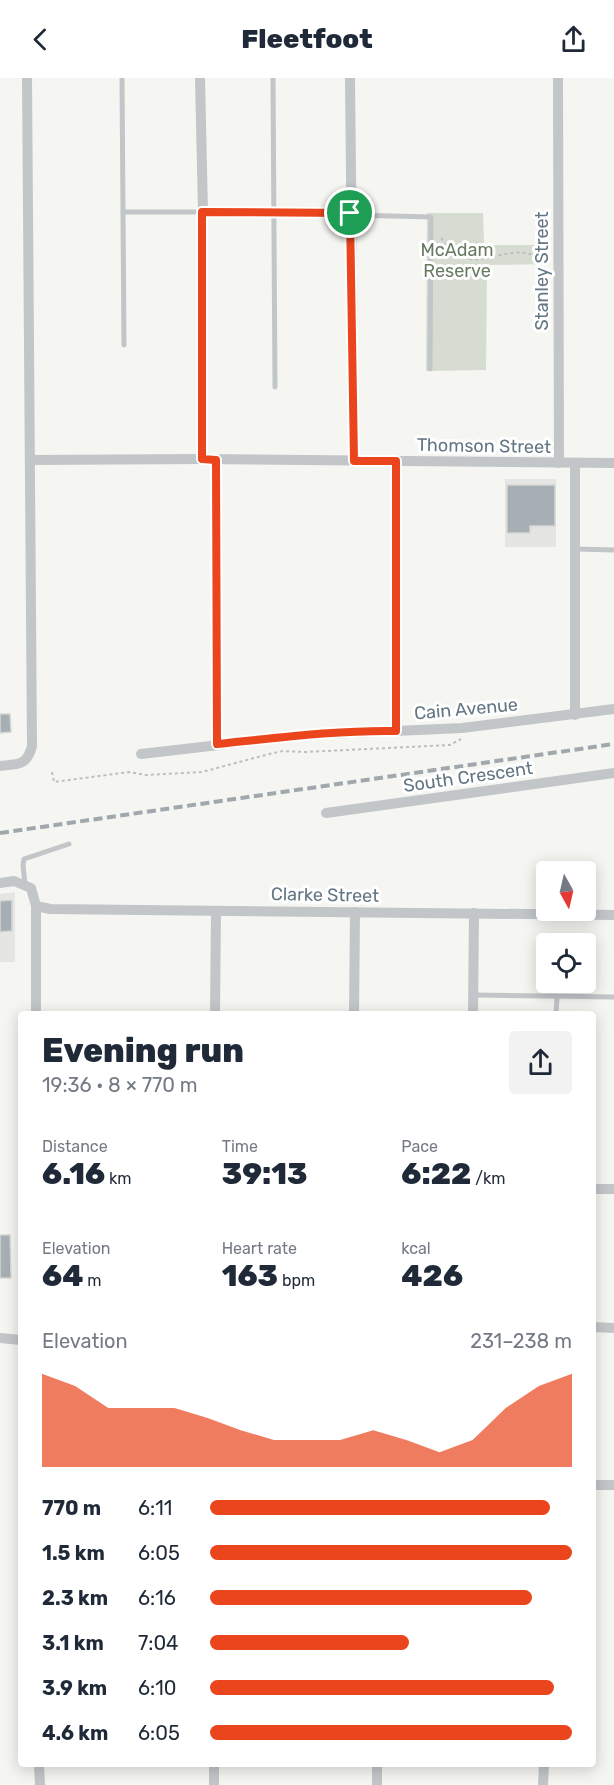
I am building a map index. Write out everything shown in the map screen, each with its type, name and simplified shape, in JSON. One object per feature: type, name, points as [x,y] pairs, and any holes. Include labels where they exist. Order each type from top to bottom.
[{"type":"street","points":[[0,766],[19,764],[29,758],[32,746],[27,78]]},
{"type":"street","points":[[200,78],[202,459]]},
{"type":"street","points":[[350,78],[354,461]]},
{"type":"street","name":"Stanley Street","points":[[558,78],[559,463]]},
{"type":"street","points":[[202,212],[350,214]]},
{"type":"street","name":"Thomson Street","points":[[30,460],[202,459],[614,464]]},
{"type":"street","points":[[216,460],[217,744]]},
{"type":"street","points":[[396,461],[396,731]]},
{"type":"street","points":[[575,463],[575,715]]},
{"type":"street","name":"Cain Avenue","points":[[141,754],[350,731],[462,728],[614,710]]},
{"type":"street","name":"South Crescent","points":[[326,813],[614,773]]},
{"type":"street","points":[[0,883],[14,881],[28,887],[36,906],[36,1011]]},
{"type":"street","name":"Clarke Street","points":[[36,906],[50,909],[614,915]]},
{"type":"street","points":[[215,1011],[216,911]]},
{"type":"street","points":[[354,1011],[355,912]]},
{"type":"street","points":[[473,1011],[474,913]]},
{"type":"street","points":[[596,1189],[614,1189]]},
{"type":"street","points":[[596,1327],[614,1328]]},
{"type":"street","points":[[0,1338],[18,1340]]},
{"type":"street","points":[[596,1485],[614,1485]]},
{"type":"street","points":[[39,1767],[40,1785]]},
{"type":"street","points":[[213,1785],[214,1767]]},
{"type":"street","points":[[377,1767],[377,1785]]},
{"type":"street","points":[[543,1785],[544,1767]]},
{"type":"lane","points":[[122,78],[124,345]]},
{"type":"lane","points":[[273,78],[275,387]]},
{"type":"lane","points":[[123,212],[202,212]]},
{"type":"lane","points":[[350,214],[431,217],[430,369]]},
{"type":"lane","points":[[575,549],[614,550]]},
{"type":"lane","points":[[28,887],[23,865],[24,859],[69,844]]},
{"type":"lane","points":[[474,995],[614,997]]},
{"type":"lane","points":[[556,997],[556,1011]]},
{"type":"path","points":[[431,233],[441,238],[460,257],[476,260],[520,252],[551,259]]},
{"type":"path","points":[[52,772],[54,782],[129,772],[146,775],[202,772],[283,751],[450,745],[461,740],[462,728]]},
{"type":"shaded area","points":[[505,479],[556,479],[556,547],[505,547]]},
{"type":"shaded area","points":[[15,892],[15,962],[0,962],[0,894]]},
{"type":"green space","name":"McAdam Reserve","points":[[427,213],[483,213],[484,245],[549,245],[549,264],[487,265],[486,370],[426,371]]},
{"type":"building","points":[[507,485],[555,485],[555,526],[530,526],[530,533],[507,533]]},
{"type":"building","points":[[0,714],[10,714],[11,732],[0,733]]},
{"type":"building","points":[[12,900],[12,931],[0,932],[0,901]]},
{"type":"building","points":[[0,1235],[10,1235],[11,1278],[0,1278]]},
{"type":"railway","points":[[0,833],[614,744]]},
{"type":"route","points":[[202,212],[350,213],[354,461],[396,461],[396,731],[361,731],[217,744],[216,460],[202,459],[202,212]]}]
